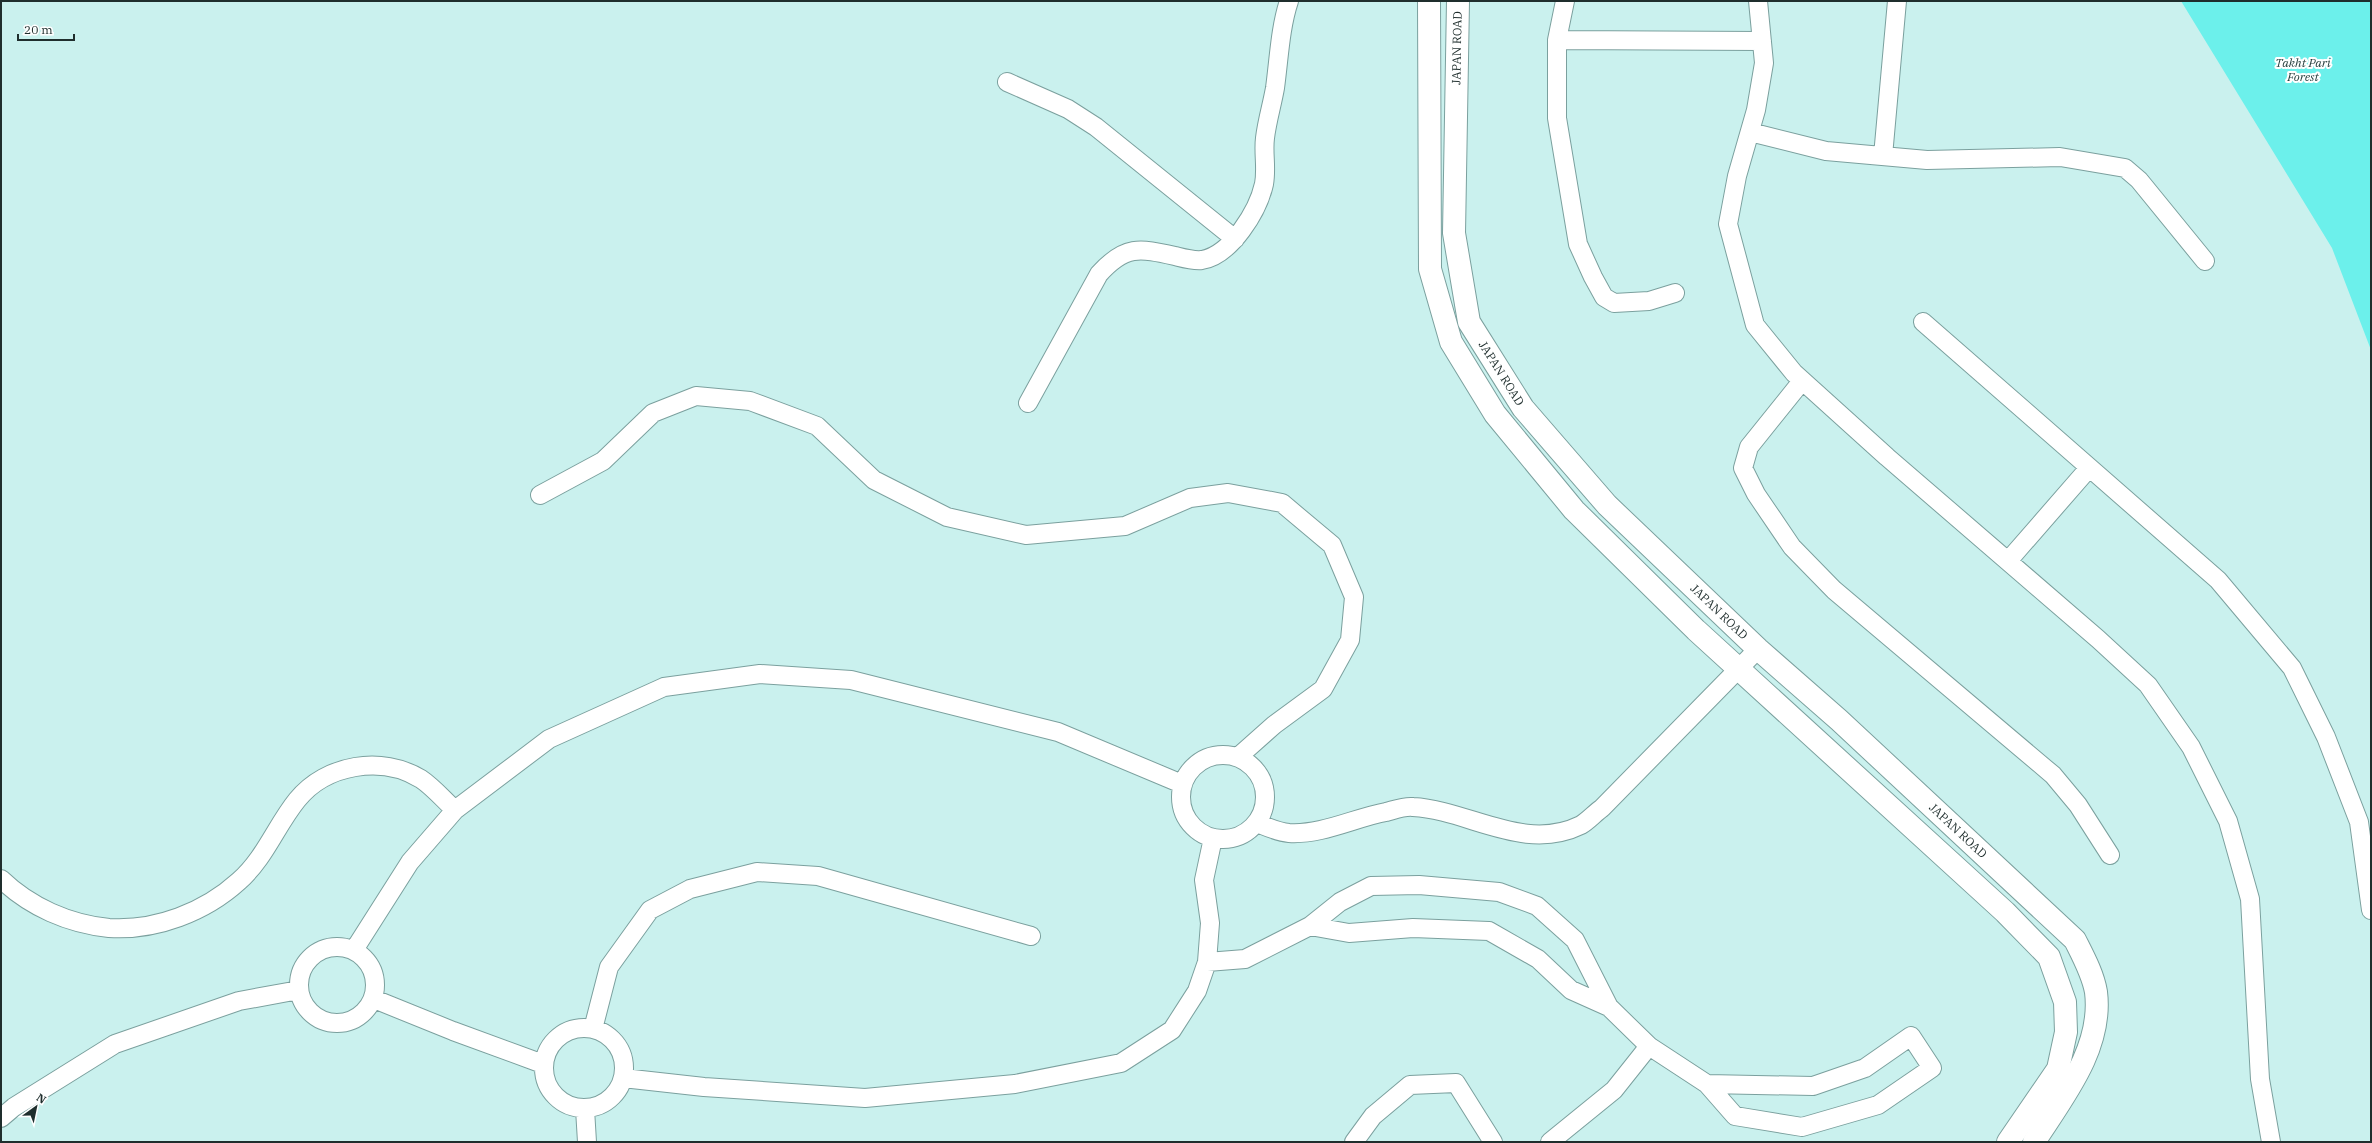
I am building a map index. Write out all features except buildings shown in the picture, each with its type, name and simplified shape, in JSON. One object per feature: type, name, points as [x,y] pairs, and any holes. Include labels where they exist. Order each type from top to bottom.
[{"type":"main road","points":[[1429,1],[1430,269],[1451,342],[1495,414],[1574,510],[1696,630],[2005,912],[2049,957],[2065,1002],[2066,1032],[2058,1070],[2008,1142]]},
{"type":"main road","name":"JAPAN ROAD","points":[[1458,1],[1454,233],[1469,322],[1523,408],[1607,505],[1758,649],[1839,720],[2075,940],[2087,965],[2096,991],[2095,1022],[2087,1056],[2034,1142]]},
{"type":"street","points":[[1028,403],[1099,274],[1108,263],[1122,252],[1134,251],[1159,253],[1200,260],[1221,253],[1235,239],[1261,195],[1264,183],[1264,139],[1274,89],[1285,14],[1289,1]]},
{"type":"street","points":[[1565,1],[1557,40],[1556,118],[1578,244],[1592,277],[1604,297],[1614,303],[1649,301],[1675,293]]},
{"type":"street","points":[[1758,1],[1764,63],[1750,132],[1737,176],[1728,224],[1755,325],[1802,381],[2148,685],[2191,747],[2228,821],[2250,899],[2260,1079],[2266,1141]]},
{"type":"street","points":[[1883,156],[1897,1]]},
{"type":"street","points":[[1557,40],[1762,41]]},
{"type":"street","points":[[1007,82],[1068,109],[1096,127],[1235,239]]},
{"type":"street","points":[[1750,132],[1826,151],[1927,160],[2060,157],[2125,168],[2139,180],[2205,261]]},
{"type":"street","points":[[1923,322],[2218,580],[2292,668],[2326,737],[2359,822],[2371,910]]},
{"type":"street","points":[[1802,381],[1749,447],[1743,468],[1756,494],[1792,547],[1834,590],[2053,775],[2078,805],[2110,855]]},
{"type":"street","points":[[540,495],[603,461],[653,413],[696,396],[750,401],[817,426],[874,480],[947,517],[1026,535],[1125,526],[1190,498],[1228,493],[1282,503],[1332,545],[1354,597],[1350,640],[1322,689],[1274,725],[1238,757]]},
{"type":"street","points":[[2008,561],[2090,468]]},
{"type":"street","points":[[1257,823],[1289,833],[1324,830],[1363,816],[1411,806],[1446,812],[1480,824],[1527,835],[1551,833],[1580,825],[1602,808],[1758,649]]},
{"type":"street","points":[[354,950],[410,862],[455,810],[549,739],[664,687],[760,674],[851,680],[1058,732],[1182,784]]},
{"type":"street","points":[[1225,754],[1238,757],[1250,764],[1259,774],[1264,786],[1266,799],[1263,811],[1257,823],[1248,832],[1225,840],[1213,838],[1200,833],[1190,824],[1181,805],[1182,784],[1188,772],[1198,762],[1211,756],[1225,754]]},
{"type":"street","points":[[1,879],[17,895],[51,912],[85,925],[114,928],[146,927],[209,904],[240,880],[263,853],[297,800],[316,781],[338,772],[368,765],[392,767],[421,779],[455,810]]},
{"type":"street","points":[[623,1078],[704,1087],[865,1098],[1015,1084],[1121,1063],[1172,1030],[1197,991],[1207,962],[1210,923],[1204,880],[1213,838]]},
{"type":"street","points":[[592,1029],[609,967],[650,910],[690,889],[757,872],[818,876],[1031,936]]},
{"type":"street","points":[[1207,962],[1245,959],[1310,926],[1340,902],[1371,886],[1419,885],[1499,892],[1537,906],[1575,940],[1609,1007],[1649,1046],[1707,1084],[1735,1116],[1802,1127],[1878,1105],[1932,1068],[1911,1036],[1865,1068],[1813,1086],[1707,1084]]},
{"type":"street","points":[[1310,926],[1349,933],[1413,928],[1489,931],[1538,958],[1571,990],[1609,1007]]},
{"type":"street","points":[[339,947],[354,950],[370,964],[375,975],[374,999],[368,1009],[359,1017],[348,1022],[335,1024],[322,1021],[311,1014],[303,1003],[299,990],[300,977],[305,964],[314,955],[326,948],[339,947]]},
{"type":"street","points":[[1,1118],[14,1107],[115,1044],[239,1001],[299,990]]},
{"type":"street","points":[[374,999],[453,1031],[543,1064]]},
{"type":"street","points":[[592,1029],[604,1033],[614,1042],[621,1053],[624,1065],[623,1078],[618,1090],[610,1100],[598,1106],[586,1109],[572,1107],[559,1101],[550,1090],[544,1078],[543,1064],[547,1051],[555,1040],[572,1030],[592,1029]]},
{"type":"street","points":[[1550,1142],[1614,1090],[1649,1046]]},
{"type":"street","points":[[1354,1142],[1373,1116],[1410,1085],[1456,1083],[1493,1142]]},
{"type":"street","points":[[586,1109],[587,1142]]},
{"type":"green space","name":"Takht Pari Forest","points":[[2181,1],[2371,1],[2371,350],[2332,248]]}]
